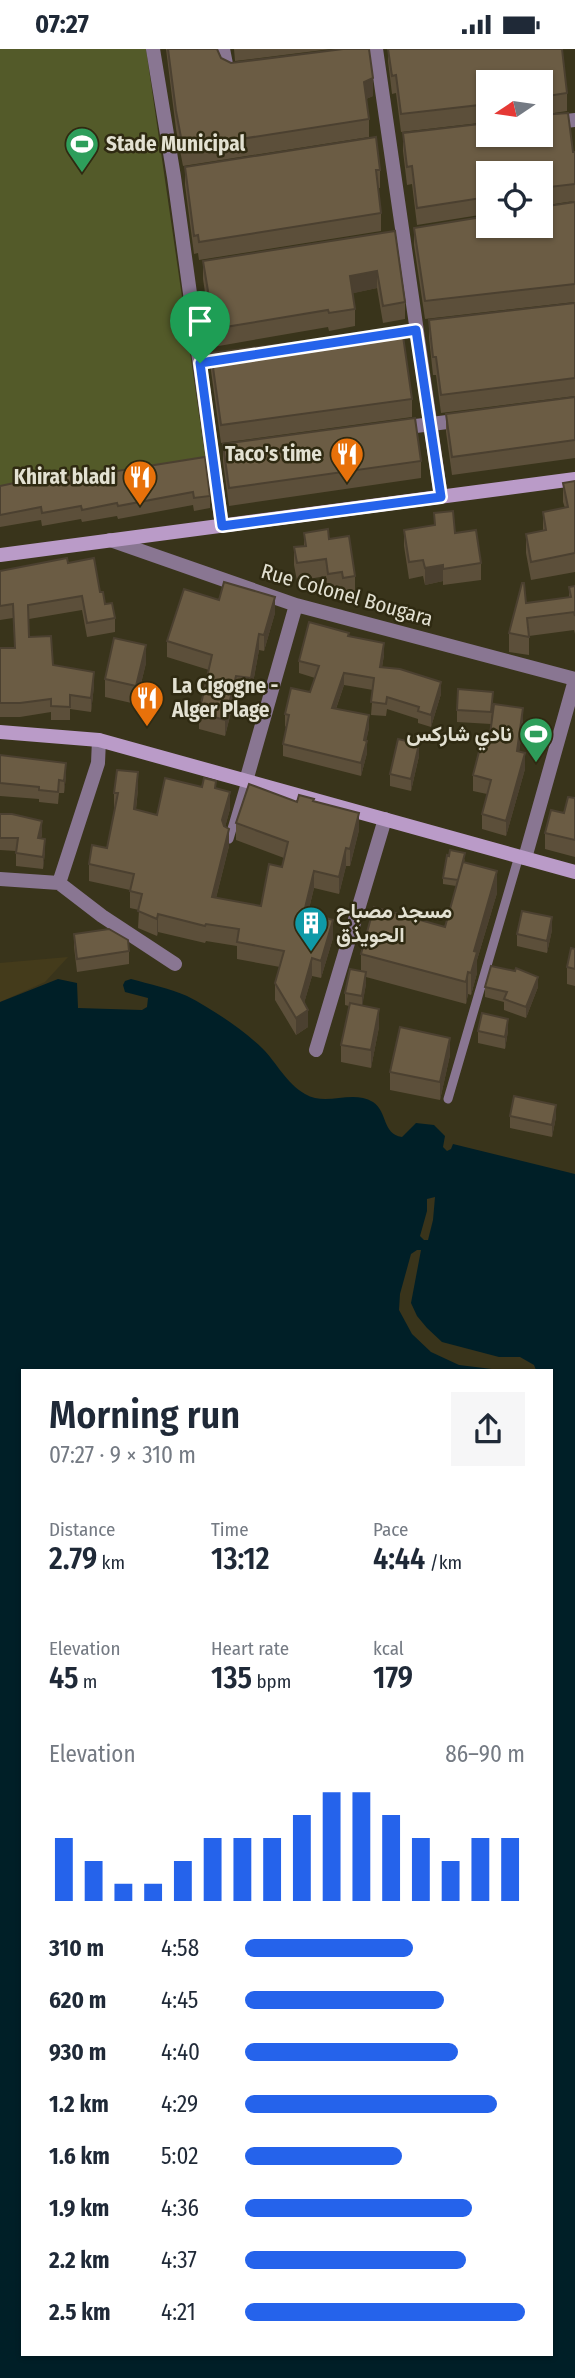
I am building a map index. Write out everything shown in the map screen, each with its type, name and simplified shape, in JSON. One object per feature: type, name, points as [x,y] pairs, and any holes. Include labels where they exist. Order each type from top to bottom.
[{"type":"street","points":[[153,49],[180,176],[207,362],[218,454],[222,526]]},
{"type":"street","points":[[223,49],[227,69],[243,69]]},
{"type":"street","points":[[376,53],[441,497]]},
{"type":"street","points":[[553,123],[575,120]]},
{"type":"street","points":[[389,430],[483,417]]},
{"type":"street","points":[[0,555],[575,479]]},
{"type":"street","name":"Rue Colonel Bougara","points":[[110,540],[296,605],[575,679]]},
{"type":"street","points":[[246,781],[296,605]]},
{"type":"street","points":[[522,857],[575,679]]},
{"type":"street","points":[[0,732],[99,740],[575,872]]},
{"type":"street","points":[[59,883],[98,763],[99,740]]},
{"type":"street","points":[[316,1050],[385,819]]},
{"type":"street","points":[[0,879],[59,883],[102,916],[175,964]]},
{"type":"lane","points":[[229,839],[246,781]]},
{"type":"lane","points":[[448,1099],[522,857]]},
{"type":"green space","points":[[0,49],[146,49],[207,469],[0,495]]},
{"type":"sand","points":[[68,957],[45,982],[0,1002],[0,963]]},
{"type":"water","points":[[58,979],[77,983],[78,1008],[142,1010],[147,1007],[148,998],[125,992],[123,985],[131,979],[187,996],[236,1026],[262,1048],[287,1079],[305,1094],[322,1099],[365,1098],[373,1102],[381,1111],[391,1132],[396,1135],[402,1137],[416,1123],[434,1125],[445,1136],[443,1147],[447,1151],[453,1144],[575,1174],[575,2378],[0,2378],[0,1002]]},
{"type":"pier","points":[[435,1197],[428,1240],[424,1240],[420,1236],[427,1211],[427,1199]]},
{"type":"pier","points":[[421,1250],[411,1303],[417,1316],[442,1342],[499,1357],[520,1357],[534,1365],[536,1369],[492,1369],[459,1365],[431,1352],[412,1334],[399,1310],[400,1294],[411,1254]]},
{"type":"building","points":[[168,49],[217,49],[221,58],[231,63],[343,49],[369,49],[373,78],[364,82],[369,119],[183,148]]},
{"type":"building","points":[[388,49],[562,49],[567,93],[553,95],[553,70],[476,70],[476,105],[401,114],[396,75],[392,76]]},
{"type":"building","points":[[568,113],[575,152],[575,184],[553,187],[553,161],[476,161],[476,199],[417,208],[412,166],[407,167],[403,133],[476,124],[476,147],[553,147],[553,114]]},
{"type":"building","points":[[376,137],[380,170],[376,170],[381,213],[199,242],[198,235],[194,236],[185,167]]},
{"type":"building","points":[[575,202],[575,284],[425,301],[414,228],[476,218],[476,238],[553,238],[553,205]]},
{"type":"building","points":[[395,231],[405,302],[383,306],[377,271],[350,276],[355,309],[329,313],[328,310],[213,329],[203,261]]},
{"type":"building","points":[[575,303],[575,378],[441,395],[429,320]]},
{"type":"building","points":[[402,329],[412,399],[221,425],[211,353]]},
{"type":"building","points":[[575,397],[575,440],[452,457],[446,414]]},
{"type":"building","points":[[415,418],[421,461],[229,488],[223,444]]},
{"type":"building","points":[[205,457],[210,496],[194,498],[193,492],[118,506],[117,503],[82,510],[81,506],[42,513],[41,507],[0,515],[0,486],[38,478],[111,472]]},
{"type":"building","points":[[575,481],[575,553],[531,562],[526,534],[546,530],[543,512],[568,507],[563,483]]},
{"type":"building","points":[[453,511],[455,533],[476,530],[481,563],[443,569],[443,565],[425,568],[423,560],[409,562],[404,530],[435,525],[434,513]]},
{"type":"building","points":[[328,529],[329,539],[349,536],[355,576],[343,578],[342,572],[328,574],[326,559],[297,563],[294,547],[306,546],[304,533]]},
{"type":"building","points":[[67,558],[68,563],[94,558],[100,592],[103,592],[105,604],[112,603],[115,618],[87,623],[82,596],[28,605],[29,637],[51,636],[53,665],[94,672],[91,698],[70,695],[70,707],[51,706],[51,699],[0,703],[0,648],[15,648],[13,604],[0,606],[0,571]]},
{"type":"building","points":[[224,582],[275,597],[264,635],[259,634],[251,678],[236,676],[225,720],[199,713],[212,655],[167,641],[184,589],[219,600]]},
{"type":"building","points":[[522,583],[526,603],[571,597],[569,587],[575,586],[575,616],[574,612],[527,618],[529,637],[509,633]]},
{"type":"building","points":[[309,622],[349,633],[348,636],[384,643],[380,667],[400,669],[441,682],[431,715],[418,711],[419,707],[387,697],[386,704],[371,702],[374,678],[344,673],[332,708],[369,715],[364,740],[367,741],[361,763],[283,744],[289,715],[285,714],[291,688],[310,692],[319,666],[299,661]]},
{"type":"building","points":[[114,638],[146,645],[136,686],[105,679]]},
{"type":"building","points":[[458,689],[493,692],[491,712],[457,710]]},
{"type":"building","points":[[494,704],[523,708],[517,751],[525,753],[506,821],[482,814],[491,780],[473,775],[482,740],[489,742]]},
{"type":"building","points":[[398,739],[419,744],[411,779],[390,774]]},
{"type":"building","points":[[0,755],[66,763],[64,781],[59,780],[58,792],[0,783]]},
{"type":"building","points":[[117,770],[138,772],[134,809],[157,815],[165,778],[202,787],[204,778],[216,781],[215,788],[230,792],[222,820],[224,826],[229,829],[212,897],[261,906],[269,864],[282,867],[288,842],[236,823],[249,784],[297,802],[299,795],[359,813],[350,849],[346,848],[339,877],[314,871],[304,912],[333,920],[321,961],[312,958],[301,997],[308,1010],[296,1018],[275,983],[284,951],[237,942],[239,929],[205,926],[158,914],[157,919],[138,911],[142,894],[130,891],[134,874],[89,864],[92,845],[107,848],[118,793],[114,793]]},
{"type":"building","points":[[568,797],[575,798],[575,840],[545,833],[551,810],[564,813]]},
{"type":"building","points":[[0,814],[42,821],[38,838],[45,839],[43,857],[16,853],[18,838],[0,838]]},
{"type":"building","points":[[450,850],[465,853],[458,880],[443,878]]},
{"type":"building","points":[[463,862],[497,871],[474,951],[477,952],[466,982],[361,954],[374,907],[445,927]]},
{"type":"building","points":[[522,911],[552,917],[547,941],[517,934]]},
{"type":"building","points":[[109,929],[128,940],[129,951],[77,959],[74,934]]},
{"type":"building","points":[[571,948],[575,949],[575,969],[567,967]]},
{"type":"building","points":[[491,966],[515,971],[516,968],[538,977],[526,1007],[504,999],[507,992],[485,987]]},
{"type":"building","points":[[350,969],[366,972],[362,996],[345,993]]},
{"type":"building","points":[[350,1003],[379,1009],[371,1050],[341,1045]]},
{"type":"building","points":[[482,1013],[508,1019],[505,1037],[478,1031]]},
{"type":"building","points":[[400,1027],[450,1038],[440,1082],[390,1072]]},
{"type":"building","points":[[514,1096],[556,1105],[552,1125],[510,1116]]},
{"type":"place","name":"Stade Municipal","points":[[82,174]]},
{"type":"place","name":"Taco's time","points":[[347,484]]},
{"type":"place","name":"Khirat bladi","points":[[140,507]]},
{"type":"place","name":"La Cigogne - Alger Plage","points":[[147,728]]},
{"type":"place","name":"نادي شاركس","points":[[536,764]]},
{"type":"place","name":"مسجد مصباح الحويذق","points":[[311,953]]},
{"type":"route","points":[[416,330],[441,497],[222,526],[200,363],[416,330]]}]
